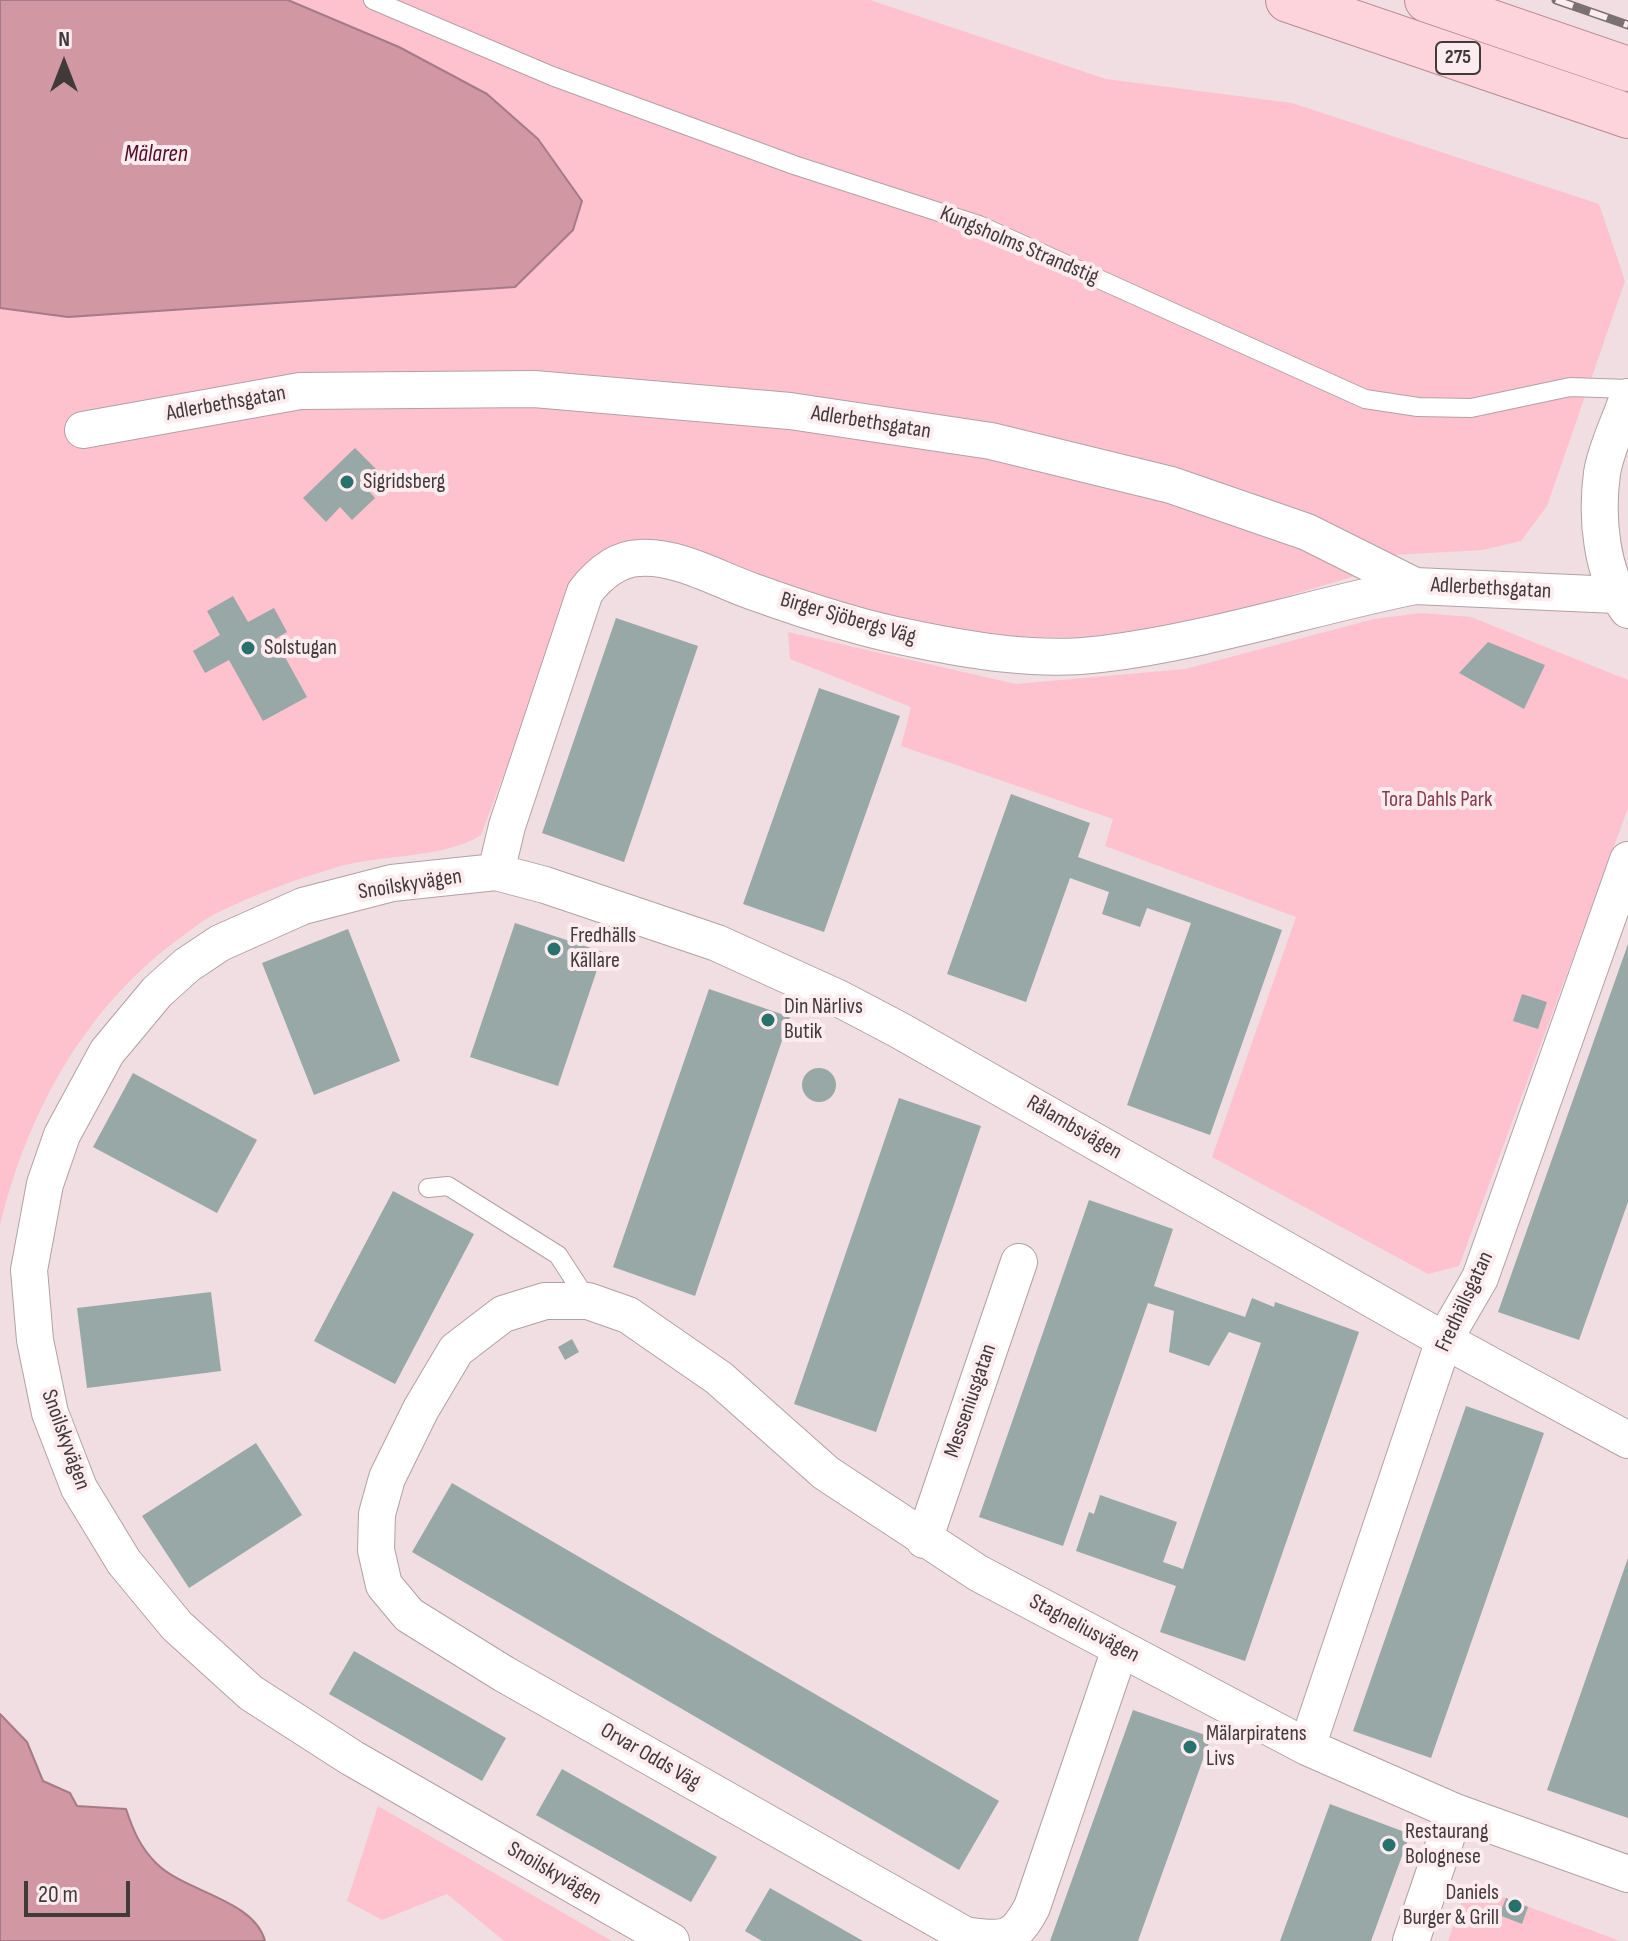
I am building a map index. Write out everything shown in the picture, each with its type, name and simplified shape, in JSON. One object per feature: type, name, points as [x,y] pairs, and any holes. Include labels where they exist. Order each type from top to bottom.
[{"type":"main road","name":"275","points":[[1288,0],[1628,116]]},
{"type":"main road","name":"275","points":[[1427,0],[1628,69]]},
{"type":"street","name":"Adlerbethsgatan","points":[[83,430],[300,391],[534,389],[790,411],[991,441],[1171,485],[1307,532],[1415,586],[1622,603]]},
{"type":"street","points":[[1622,603],[1600,519],[1602,471],[1628,397]]},
{"type":"street","name":"Birger Sjöbergs Väg","points":[[496,872],[507,826],[585,592],[597,576],[626,561],[654,557],[671,561],[757,593],[902,637],[1018,655],[1101,654],[1230,630],[1329,603],[1415,586]]},
{"type":"street","name":"Fredhällsgatan","points":[[1307,1747],[1444,1340],[1480,1278],[1628,860]]},
{"type":"street","name":"Rålambsvägen","points":[[496,872],[717,943],[840,999],[1106,1145],[1444,1340],[1628,1440]]},
{"type":"street","name":"Snoilskyvägen","points":[[496,872],[392,883],[303,906],[220,943],[157,992],[107,1052],[62,1135],[45,1184],[33,1237],[29,1270],[35,1340],[50,1413],[79,1488],[124,1562],[177,1626],[251,1693],[352,1758],[671,1941]]},
{"type":"street","name":"Messeniusgatan","points":[[924,1540],[1019,1262]]},
{"type":"street","name":"Orvar Odds Väg","points":[[588,1301],[545,1301],[503,1314],[456,1350],[421,1409],[387,1478],[377,1514],[376,1550],[384,1585],[409,1615],[504,1674],[752,1816],[965,1935],[985,1941],[1005,1940],[1021,1929],[1032,1907],[1120,1649]]},
{"type":"street","name":"Stagneliusvägen","points":[[588,1301],[628,1315],[719,1378],[826,1473],[924,1540],[1120,1649],[1307,1747],[1455,1812],[1628,1874]]},
{"type":"street","points":[[1411,1941],[1455,1812]]},
{"type":"lane","name":"Kungsholms Strandstig","points":[[373,0],[566,81],[794,165],[979,225],[1365,399],[1418,407],[1471,408],[1570,387],[1628,389]]},
{"type":"lane","points":[[428,1188],[448,1186],[558,1255],[588,1301]]},
{"type":"green space","points":[[288,0],[870,0],[1106,79],[1292,103],[1599,204],[1625,281],[1547,506],[1521,541],[1482,550],[1393,555],[1352,577],[1220,616],[1099,638],[983,636],[821,600],[638,542],[604,550],[581,570],[481,835],[449,848],[352,864],[274,888],[211,916],[180,938],[116,996],[64,1066],[26,1143],[0,1226],[0,308],[68,317],[399,47]]},
{"type":"green space","name":"Tora Dahls Park","points":[[1421,613],[1471,617],[1628,680],[1628,808],[1459,1266],[1428,1274],[1212,1157],[1296,917],[1105,846],[1113,819],[901,746],[911,707],[790,659],[788,632],[1016,684],[1185,669],[1374,619]]},
{"type":"green space","points":[[378,1806],[612,1941],[504,1941],[447,1894],[382,1920],[347,1901]]},
{"type":"green space","points":[[1468,1884],[1620,1941],[1448,1941]]},
{"type":"water","name":"Mälaren","points":[[0,0],[288,0],[399,47],[487,94],[538,139],[582,201],[573,230],[515,287],[68,317],[0,308]]},
{"type":"water","points":[[0,1714],[27,1742],[43,1781],[70,1793],[77,1806],[126,1809],[138,1838],[156,1863],[183,1882],[247,1915],[265,1941],[0,1941]]},
{"type":"building","name":"Sigridsberg","points":[[355,448],[382,475],[367,489],[375,498],[352,520],[340,507],[326,522],[303,498]]},
{"type":"building","points":[[233,596],[248,622],[274,608],[287,632],[275,639],[307,697],[263,721],[229,660],[205,673],[193,651],[220,635],[207,611]]},
{"type":"building","points":[[616,618],[698,646],[624,862],[542,833]]},
{"type":"building","points":[[1488,642],[1545,665],[1524,709],[1459,673]]},
{"type":"building","points":[[819,688],[900,716],[824,932],[743,904]]},
{"type":"building","points":[[1011,794],[1090,823],[1078,857],[1282,930],[1210,1135],[1127,1105],[1191,923],[1147,908],[1140,927],[1102,914],[1109,892],[1070,878],[1026,1002],[947,974]]},
{"type":"building","points":[[515,923],[603,952],[558,1086],[470,1057]]},
{"type":"building","points":[[348,929],[400,1061],[314,1095],[262,963]]},
{"type":"building","points":[[1628,944],[1628,1202],[1579,1340],[1498,1312]]},
{"type":"building","points":[[709,989],[790,1017],[695,1296],[613,1267]]},
{"type":"building","points":[[1522,994],[1547,1002],[1538,1029],[1513,1021]]},
{"type":"building","points":[[819,1068],[831,1073],[836,1085],[831,1097],[819,1102],[807,1097],[802,1085],[807,1073]]},
{"type":"building","points":[[133,1073],[257,1140],[217,1213],[93,1147]]},
{"type":"building","points":[[899,1098],[981,1126],[876,1432],[794,1404]]},
{"type":"building","points":[[393,1191],[474,1234],[395,1384],[314,1341]]},
{"type":"building","points":[[1089,1200],[1173,1229],[1154,1286],[1245,1317],[1252,1298],[1274,1307],[1275,1302],[1359,1332],[1245,1661],[1160,1632],[1176,1586],[1076,1551],[1089,1512],[1094,1514],[1100,1495],[1177,1522],[1163,1562],[1183,1569],[1261,1343],[1229,1332],[1209,1366],[1169,1352],[1174,1311],[1148,1303],[1063,1546],[979,1517]]},
{"type":"building","points":[[211,1292],[221,1371],[87,1388],[77,1308]]},
{"type":"building","points":[[572,1339],[579,1352],[565,1360],[558,1347]]},
{"type":"building","points":[[1466,1406],[1544,1433],[1431,1758],[1353,1731]]},
{"type":"building","points":[[256,1443],[302,1515],[189,1588],[142,1516]]},
{"type":"building","points":[[452,1483],[999,1801],[959,1870],[412,1552]]},
{"type":"building","points":[[1628,1558],[1628,1818],[1547,1790]]},
{"type":"building","points":[[354,1651],[506,1738],[482,1781],[329,1694]]},
{"type":"building","points":[[1133,1710],[1211,1737],[1138,1941],[1050,1941]]},
{"type":"building","points":[[562,1769],[717,1857],[691,1902],[536,1815]]},
{"type":"building","points":[[1330,1804],[1410,1834],[1371,1941],[1280,1941]]},
{"type":"building","points":[[770,1888],[863,1941],[762,1941],[745,1931]]},
{"type":"building","points":[[1506,1898],[1528,1907],[1522,1924],[1499,1915]]},
{"type":"railway","points":[[1556,0],[1628,25]]},
{"type":"place","name":"Sigridsberg","points":[[347,482]]},
{"type":"place","name":"Solstugan","points":[[248,648]]},
{"type":"place","name":"Fredhälls Källare","points":[[554,949]]},
{"type":"place","name":"Din Närlivs Butik","points":[[768,1020]]},
{"type":"place","name":"Mälarpiratens Livs","points":[[1190,1747]]},
{"type":"place","name":"Restaurang Bolognese","points":[[1389,1845]]},
{"type":"place","name":"Daniels Burger & Grill","points":[[1515,1906]]}]
